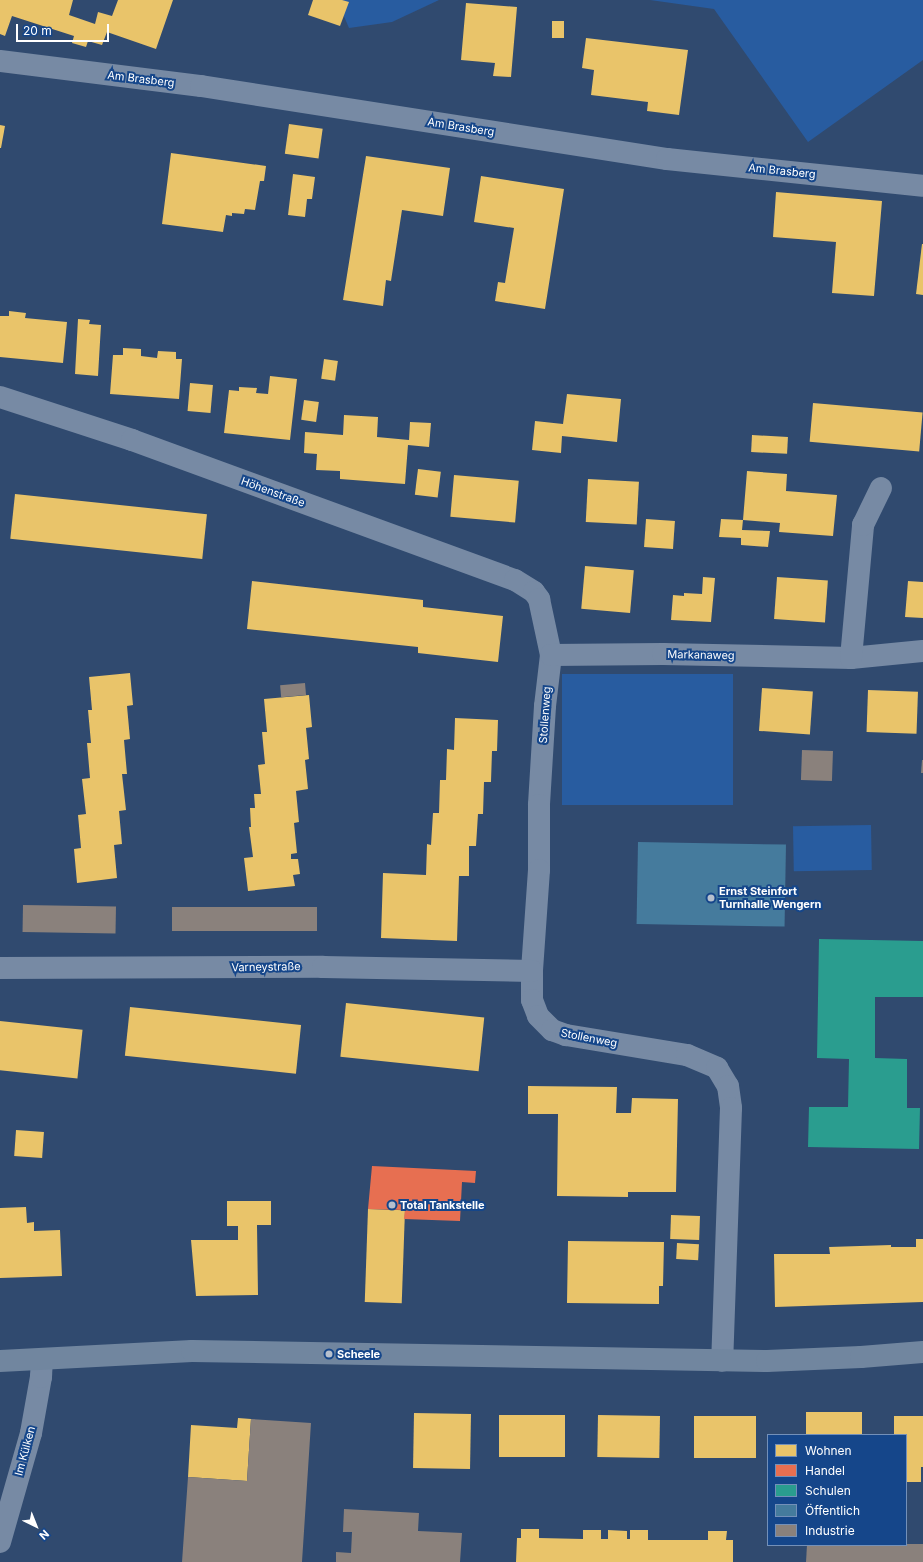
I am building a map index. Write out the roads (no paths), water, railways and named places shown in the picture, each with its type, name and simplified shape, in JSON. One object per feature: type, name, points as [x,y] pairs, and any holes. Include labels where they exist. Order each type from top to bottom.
[{"type":"main road","points":[[0,1361],[192,1351],[722,1361],[792,1361],[923,1352]]},
{"type":"street","name":"Am Brasberg","points":[[0,61],[201,86],[667,159],[923,186]]},
{"type":"street","name":"Höhenstraße","points":[[0,397],[132,440],[515,580],[534,592],[539,599]]},
{"type":"street","points":[[851,658],[863,525],[881,488]]},
{"type":"street","name":"Stollenweg","points":[[539,599],[551,655],[545,706],[540,805],[539,870],[532,971],[532,1000],[538,1016],[552,1030],[566,1035],[687,1055],[717,1068],[728,1086],[731,1108],[722,1361]]},
{"type":"street","name":"Markanaweg","points":[[551,655],[672,654],[851,658],[923,651]]},
{"type":"street","name":"Varneystraße","points":[[0,968],[323,966],[532,971]]},
{"type":"street","name":"Im Külken","points":[[0,1542],[31,1432],[41,1377],[42,1359]]},
{"type":"place","name":"Ernst Steinfort Turnhalle Wengern","points":[[711,898]]},
{"type":"place","name":"Total Tankstelle","points":[[392,1205]]},
{"type":"place","name":"Scheele","points":[[329,1354]]}]
